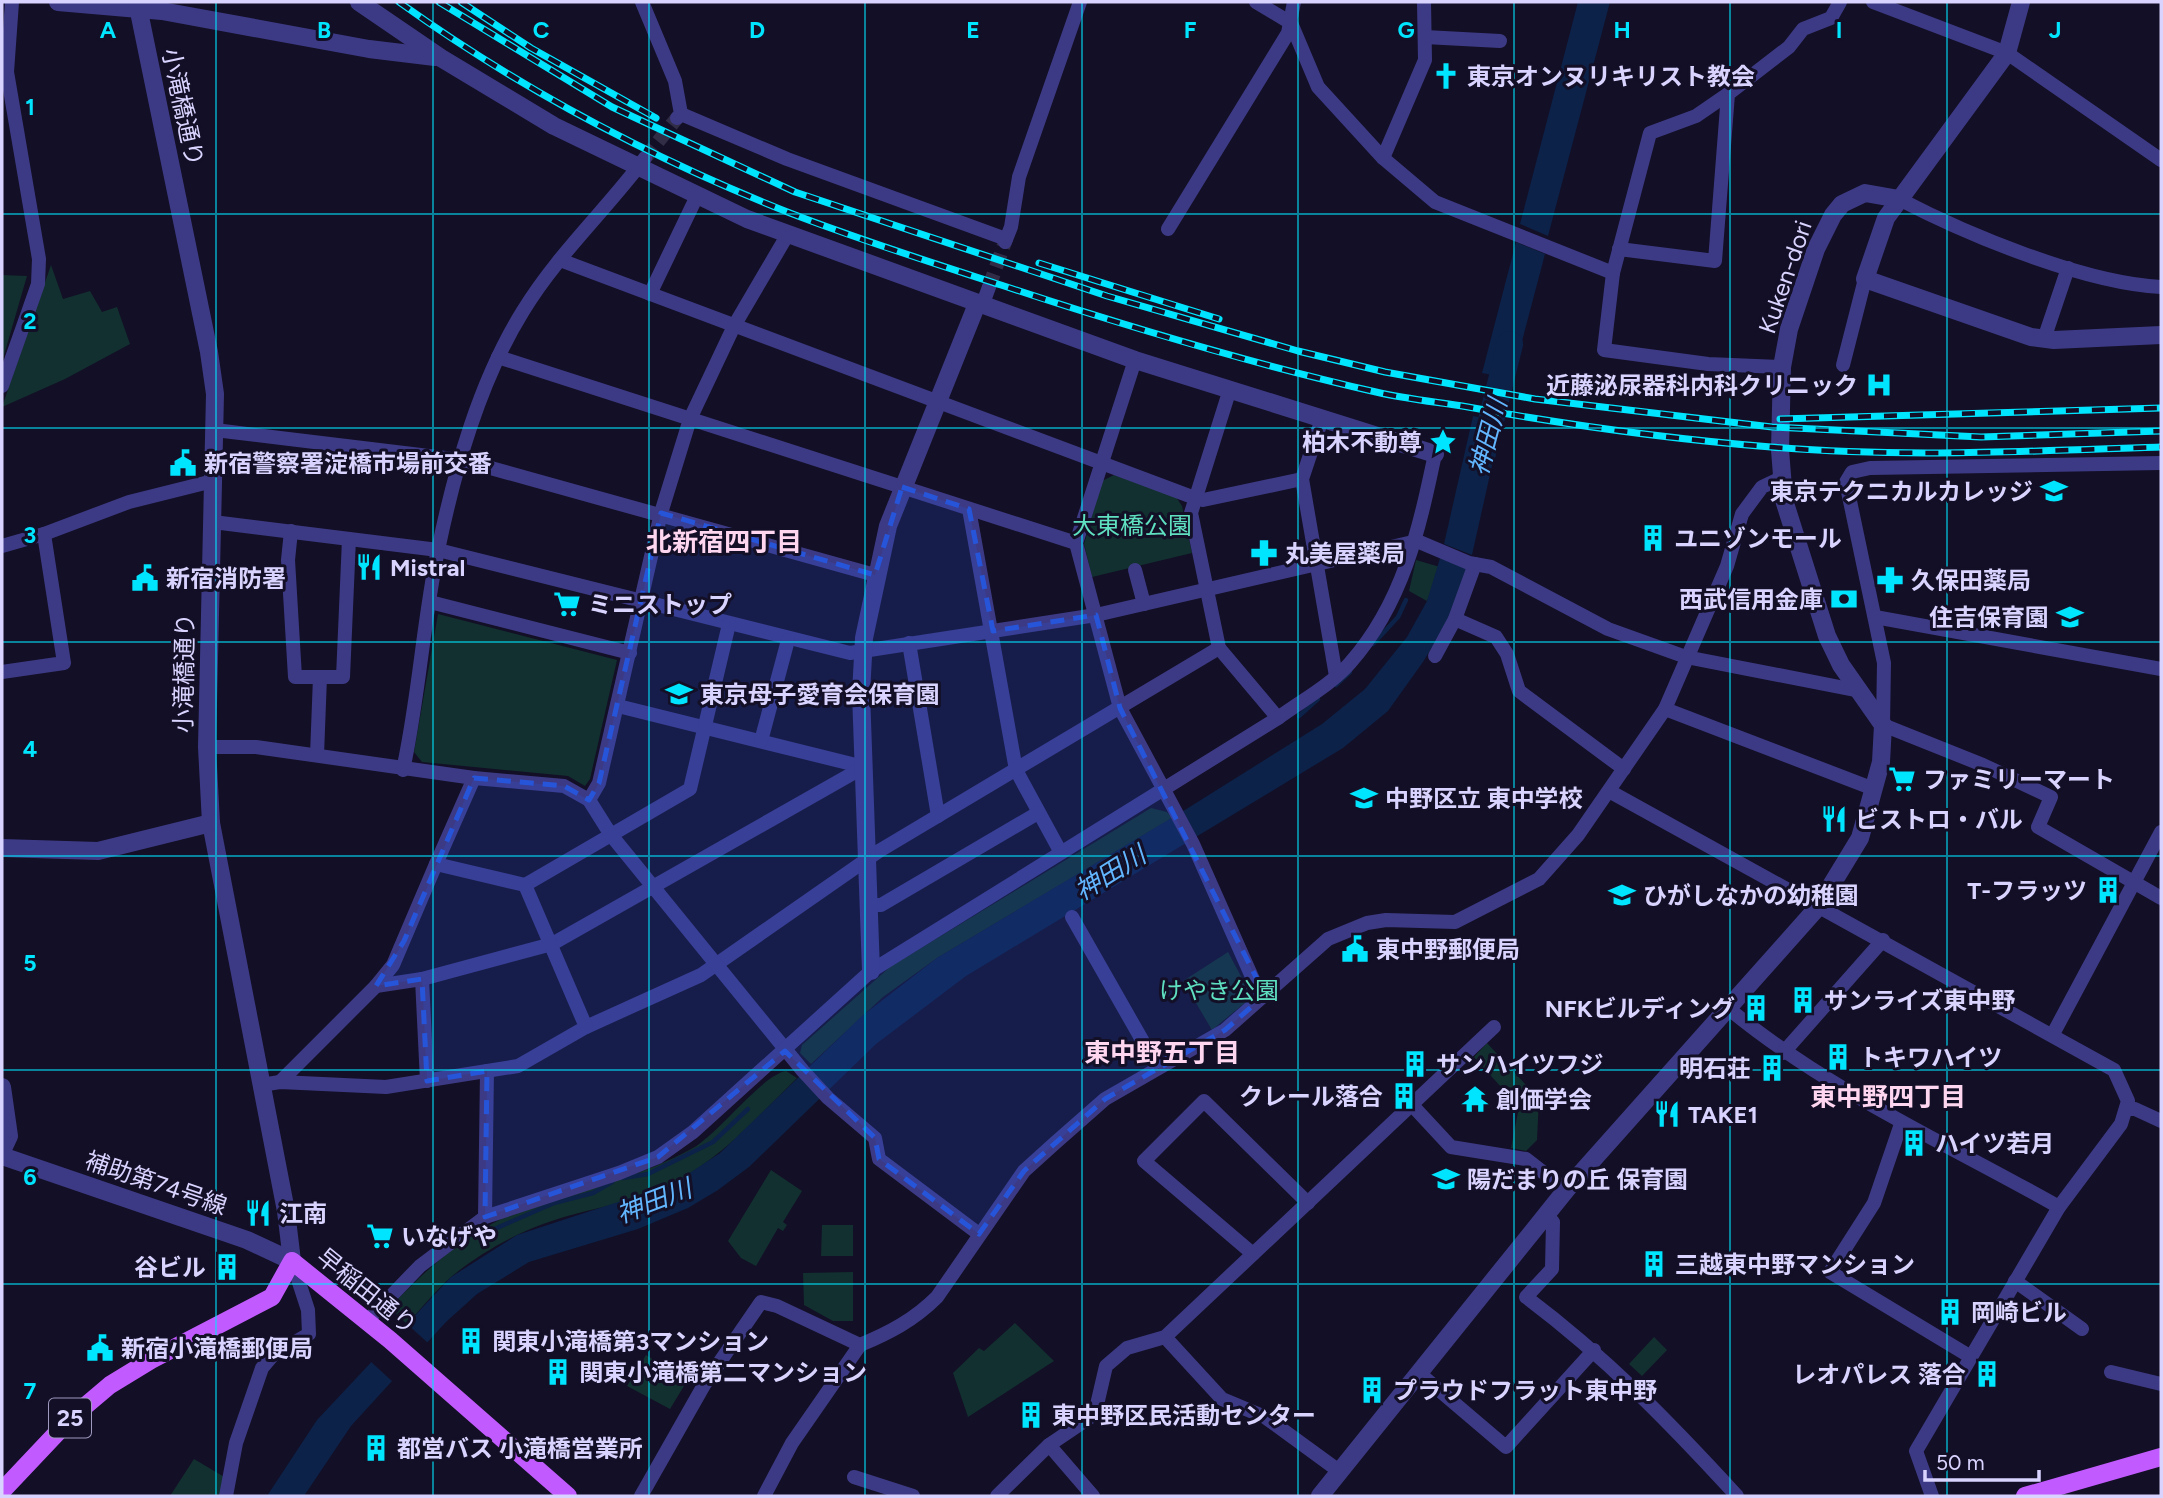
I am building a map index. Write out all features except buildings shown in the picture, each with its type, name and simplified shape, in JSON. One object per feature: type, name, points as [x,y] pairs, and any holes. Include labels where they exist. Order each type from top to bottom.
[{"type":"main road","name":"早稲田通り","points":[[2,1491],[54,1434],[110,1385],[151,1360],[272,1297],[292,1261],[390,1340],[568,1496]]},
{"type":"main road","points":[[2025,1496],[2056,1492],[2161,1457]]},
{"type":"street","points":[[2,386],[38,284],[39,259],[4,71],[12,2]]},
{"type":"street","points":[[58,2],[138,5],[369,49],[441,58]]},
{"type":"street","points":[[359,2],[441,58],[554,126],[642,163],[697,196],[788,234],[1135,360],[1435,454],[1417,541],[1388,612],[1350,664],[1336,676],[1278,718],[1060,850],[871,971],[694,1132],[658,1157],[619,1173],[485,1217],[420,1266],[367,1321]]},
{"type":"street","points":[[642,2],[676,81],[679,116],[1005,240],[1011,227],[1018,177],[1080,2]]},
{"type":"street","points":[[1256,2],[1291,23],[1318,87],[1383,158],[1434,202],[1614,272]]},
{"type":"street","points":[[1168,229],[1288,33],[1294,2]]},
{"type":"street","points":[[1383,158],[1425,60],[1424,2]]},
{"type":"street","points":[[1783,367],[1709,364],[1604,350],[1614,272],[1650,134],[1696,116],[1728,94],[1789,47],[1803,29],[1831,18],[1840,2]]},
{"type":"street","points":[[1873,2],[2007,53],[2161,160]]},
{"type":"street","points":[[1843,365],[1865,279],[1886,218],[2007,53],[2021,2]]},
{"type":"street","name":"小滝橋通り","points":[[138,5],[209,352],[215,394],[207,747],[211,823],[286,1211],[292,1261]]},
{"type":"street","points":[[1425,37],[1500,41]]},
{"type":"street","points":[[1619,249],[1715,261],[1728,94]]},
{"type":"street","points":[[403,770],[438,550],[462,460],[498,357],[523,310],[560,260],[642,163]]},
{"type":"street","name":"Kuken-dori","points":[[1883,726],[1841,665],[1822,624],[1787,511],[1782,478],[1783,367],[1789,329],[1816,249],[1833,215],[1842,204],[1865,193],[1899,199]]},
{"type":"street","points":[[650,294],[697,196]]},
{"type":"street","points":[[1899,199],[1950,226],[2068,268],[2161,287]]},
{"type":"street","points":[[589,800],[599,783],[661,513],[690,419],[734,326],[788,234]]},
{"type":"street","points":[[560,260],[1195,498],[1203,500],[1303,479]]},
{"type":"street","points":[[2044,339],[2068,268]]},
{"type":"street","points":[[1865,279],[2001,328],[2044,339],[2161,335]]},
{"type":"street","points":[[871,971],[862,652],[875,575],[902,487],[989,287]]},
{"type":"street","points":[[498,357],[1076,543]]},
{"type":"street","points":[[1135,360],[1076,543],[1120,708],[1191,840],[1256,986],[1265,995]]},
{"type":"street","points":[[1230,389],[1191,513],[1219,648],[1278,718]]},
{"type":"street","points":[[1322,419],[1303,479],[1336,676]]},
{"type":"street","points":[[215,430],[462,460],[661,513],[875,575]]},
{"type":"street","points":[[1320,1496],[1566,1190],[1818,907],[1860,838],[1881,762],[1884,663],[1846,482],[1852,472],[1870,468],[2161,463]]},
{"type":"street","points":[[764,1496],[792,1443],[860,1345],[920,1314],[937,1297],[1024,1171],[1105,1099],[1225,1030],[1328,939],[1367,923],[1386,920],[1455,922],[1539,879],[1578,835],[1665,709],[1727,566],[1742,514],[1762,487],[1782,478]]},
{"type":"street","points":[[2,546],[44,534],[130,502],[214,481]]},
{"type":"street","points":[[969,509],[1016,770],[1060,850]]},
{"type":"street","points":[[213,522],[438,550],[850,653],[1096,615],[1417,541],[1472,563],[1491,567],[1608,629],[1686,657],[1860,691]]},
{"type":"street","points":[[291,531],[288,560],[295,677],[343,677],[349,539]]},
{"type":"street","points":[[2,672],[64,663],[44,534]]},
{"type":"street","points":[[1434,656],[1455,619],[1472,563]]},
{"type":"street","points":[[1135,570],[1144,604]]},
{"type":"street","points":[[430,602],[629,653]]},
{"type":"street","points":[[1875,617],[2161,669]]},
{"type":"street","points":[[1455,619],[1496,637],[1507,654],[1519,691],[1624,769]]},
{"type":"street","points":[[436,864],[526,885],[690,789],[729,624]]},
{"type":"street","points":[[761,741],[788,639]]},
{"type":"street","points":[[909,643],[938,816]]},
{"type":"street","points":[[261,1085],[280,1082],[386,1087],[518,1066],[586,1027],[701,975],[867,859],[1219,648]]},
{"type":"street","points":[[317,755],[320,677]]},
{"type":"street","points":[[618,706],[864,766]]},
{"type":"street","points":[[1665,709],[1874,789]]},
{"type":"street","points":[[1883,726],[1983,765],[2051,797],[2038,827],[2161,898]]},
{"type":"street","points":[[207,747],[256,747],[403,770],[565,786],[589,800],[611,835],[718,963],[785,1051],[825,1096],[875,1138],[879,1159],[979,1234]]},
{"type":"street","points":[[376,986],[422,979],[552,944],[864,766]]},
{"type":"street","points":[[280,1082],[376,986],[393,965],[474,778]]},
{"type":"street","points":[[1609,791],[2114,1070],[2128,1101],[2126,1110],[2094,1163],[2059,1208],[1916,1451],[1932,1496]]},
{"type":"street","points":[[869,905],[881,905],[1038,813]]},
{"type":"street","points":[[2,848],[98,851],[211,823]]},
{"type":"street","points":[[2053,1034],[2161,832]]},
{"type":"street","points":[[526,885],[586,1027]]},
{"type":"street","points":[[1072,917],[1158,1068]]},
{"type":"street","points":[[1783,1053],[1883,940]]},
{"type":"street","points":[[422,979],[427,1081]]},
{"type":"street","points":[[1728,1009],[1783,1053],[1901,1124],[1993,1170],[2059,1208]]},
{"type":"street","points":[[997,1496],[1049,1445],[1089,1418],[1096,1409],[1106,1366],[1128,1348],[1165,1337],[1494,1027]]},
{"type":"street","points":[[485,1217],[487,1071]]},
{"type":"street","points":[[2,1087],[9,1136],[2,1154]]},
{"type":"street","points":[[1253,1254],[1144,1161],[1204,1101],[1308,1203]]},
{"type":"street","points":[[1412,1105],[1451,1147],[1526,1159],[1566,1190]]},
{"type":"street","points":[[2126,1110],[2135,1109],[2161,1121]]},
{"type":"street","points":[[1901,1124],[1874,1203],[1830,1272],[1971,1357]]},
{"type":"street","name":"補助第74号線","points":[[2,1154],[247,1240],[292,1261]]},
{"type":"street","points":[[1546,1214],[1553,1222],[1552,1269],[1526,1297],[1594,1350],[1655,1407],[1737,1496]]},
{"type":"street","points":[[226,1496],[236,1443],[262,1368],[273,1355],[309,1334],[308,1310],[292,1261]]},
{"type":"street","points":[[2015,1281],[2082,1329]]},
{"type":"street","points":[[641,1496],[698,1396],[761,1303],[777,1306],[860,1345]]},
{"type":"street","points":[[1165,1337],[1222,1399],[1265,1416],[1339,1471]]},
{"type":"street","points":[[1419,1373],[1506,1447],[1594,1350]]},
{"type":"street","points":[[2111,1372],[2161,1384]]},
{"type":"street","points":[[1049,1445],[1093,1496]]},
{"type":"street","points":[[854,1477],[913,1496]]},
{"type":"highlighted area","points":[[902,487],[969,509],[993,631],[1096,615],[1120,708],[1265,995],[1225,1030],[1105,1099],[1024,1171],[979,1234],[879,1159],[875,1138],[785,1051],[658,1157],[485,1217],[487,1071],[427,1081],[422,979],[376,986],[404,941],[474,778],[564,786],[589,800],[599,783],[661,513],[875,575]]},
{"type":"green space","points":[[51,265],[63,299],[90,291],[102,312],[117,307],[130,344],[65,379],[2,407]]},
{"type":"green space","points":[[2,275],[27,276],[2,362]]},
{"type":"green space","name":"大東橋公園","points":[[1114,475],[1176,497],[1182,506],[1192,553],[1092,577],[1084,544],[1102,481]]},
{"type":"green space","points":[[1416,560],[1440,567],[1427,601],[1409,591]]},
{"type":"green space","points":[[438,614],[617,660],[590,779],[585,786],[568,776],[422,762],[414,752]]},
{"type":"green space","points":[[1151,808],[1167,812],[1172,818],[937,958],[883,997],[811,1064],[800,1053],[802,1045],[890,967]]},
{"type":"green space","name":"けやき公園","points":[[1228,952],[1252,997],[1212,1030],[1183,981]]},
{"type":"green space","points":[[1487,1043],[1539,1099],[1537,1140],[1526,1151],[1511,1148],[1519,1107],[1474,1057]]},
{"type":"green space","points":[[786,1071],[797,1078],[740,1134],[692,1172],[643,1196],[559,1219],[519,1234],[483,1254],[451,1277],[407,1324],[395,1313],[394,1303],[410,1287],[478,1232],[538,1204],[636,1174],[674,1158],[693,1148],[716,1130],[765,1082]]},
{"type":"green space","points":[[771,1170],[802,1191],[783,1222],[787,1225],[783,1231],[778,1228],[756,1266],[741,1258],[728,1241]]},
{"type":"green space","points":[[822,1225],[853,1225],[853,1256],[821,1256]]},
{"type":"green space","points":[[853,1272],[853,1321],[833,1321],[804,1305],[803,1273]]},
{"type":"green space","points":[[1015,1323],[1054,1361],[968,1417],[953,1373],[979,1348],[984,1351]]},
{"type":"green space","points":[[1654,1337],[1667,1350],[1642,1376],[1629,1364]]},
{"type":"green space","points":[[646,1355],[687,1381],[670,1409],[627,1386]]},
{"type":"green space","points":[[194,1459],[226,1478],[220,1496],[170,1496]]},
{"type":"water","points":[[1578,2],[1610,2],[1548,236],[1520,224]]},
{"type":"water","points":[[1516,242],[1545,254],[1512,379],[1482,373]]},
{"type":"water","points":[[1473,416],[1502,421],[1472,555],[1444,544]]},
{"type":"water","points":[[1440,558],[1468,569],[1449,619],[1388,711],[1343,748],[966,976],[876,1044],[749,1167],[718,1190],[688,1208],[638,1229],[529,1262],[477,1294],[446,1322],[351,1426],[304,1496],[267,1496],[317,1420],[451,1277],[517,1235],[673,1184],[720,1153],[862,1016],[937,958],[1180,813],[1322,724],[1365,689],[1407,637],[1427,601]]},
{"type":"pier","points":[[406,1323],[428,1343],[393,1382],[369,1360]]},
{"type":"waterway","name":"神田川","points":[[1483,453],[1510,344]]},
{"type":"waterway","points":[[1373,644],[1398,617],[1406,600]]},
{"type":"waterway","points":[[1336,685],[1350,672]]},
{"type":"waterway","points":[[1299,716],[1318,699]]},
{"type":"waterway","points":[[623,1178],[648,1174],[713,1142],[748,1109]]},
{"type":"waterway","points":[[481,1235],[554,1203],[593,1193],[612,1182]]},
{"type":"tunnel","points":[[645,158],[677,118]]},
{"type":"tunnel","points":[[989,287],[1005,242]]},
{"type":"railway","points":[[399,2],[491,64],[588,119],[688,169],[790,213],[1094,315],[1329,381],[1399,397],[1581,425],[1771,447],[1918,453],[2161,447]]},
{"type":"railway","points":[[439,2],[612,107],[795,192],[1107,296],[1298,351],[1385,372],[1535,399],[1772,427],[1981,437],[2161,431]]},
{"type":"railway","points":[[461,2],[531,48],[656,118]]},
{"type":"railway","points":[[1039,263],[1219,319]]},
{"type":"railway","points":[[1780,419],[2161,408]]},
{"type":"place","name":"東京オンヌリキリスト教会","points":[[1446,76]]},
{"type":"place","name":"近藤泌尿器科内科クリニック","points":[[1879,385]]},
{"type":"place","name":"柏木不動尊","points":[[1443,442]]},
{"type":"place","name":"新宿警察署淀橋市場前交番","points":[[183,463]]},
{"type":"place","name":"東京テクニカルカレッジ","points":[[2054,491]]},
{"type":"place","name":"ユニゾンモール","points":[[1653,538]]},
{"type":"place","name":"丸美屋薬局","points":[[1264,553]]},
{"type":"place","name":"Mistral","points":[[369,567]]},
{"type":"place","name":"新宿消防署","points":[[145,578]]},
{"type":"place","name":"久保田薬局","points":[[1890,580]]},
{"type":"place","name":"西武信用金庫","points":[[1844,599]]},
{"type":"place","name":"ミニストップ","points":[[567,604]]},
{"type":"place","name":"住吉保育園","points":[[2070,617]]},
{"type":"place","name":"東京母子愛育会保育園","points":[[679,694]]},
{"type":"place","name":"ファミリーマート","points":[[1902,779]]},
{"type":"place","name":"中野区立 東中学校","points":[[1364,798]]},
{"type":"place","name":"ビストロ・バル","points":[[1834,819]]},
{"type":"place","name":"T-フラッツ","points":[[2108,890]]},
{"type":"place","name":"ひがしなかの幼稚園","points":[[1622,895]]},
{"type":"place","name":"東中野郵便局","points":[[1355,949]]},
{"type":"place","name":"サンライズ東中野","points":[[1803,1000]]},
{"type":"place","name":"NFKビルディング","points":[[1756,1008]]},
{"type":"place","name":"トキワハイツ","points":[[1838,1057]]},
{"type":"place","name":"サンハイツフジ","points":[[1415,1064]]},
{"type":"place","name":"明石荘","points":[[1772,1068]]},
{"type":"place","name":"クレール落合","points":[[1404,1096]]},
{"type":"place","name":"創価学会","points":[[1475,1099]]},
{"type":"place","name":"TAKE1","points":[[1667,1114]]},
{"type":"place","name":"ハイツ若月","points":[[1914,1143]]},
{"type":"place","name":"陽だまりの丘 保育園","points":[[1446,1179]]},
{"type":"place","name":"江南","points":[[258,1213]]},
{"type":"place","name":"いなげや","points":[[380,1236]]},
{"type":"place","name":"三越東中野マンション","points":[[1654,1264]]},
{"type":"place","name":"谷ビル","points":[[227,1267]]},
{"type":"place","name":"岡崎ビル","points":[[1950,1312]]},
{"type":"place","name":"関東小滝橋第3マンション","points":[[471,1341]]},
{"type":"place","name":"新宿小滝橋郵便局","points":[[100,1348]]},
{"type":"place","name":"関東小滝橋第二マンション","points":[[558,1372]]},
{"type":"place","name":"レオパレス 落合","points":[[1987,1374]]},
{"type":"place","name":"プラウドフラット東中野","points":[[1372,1390]]},
{"type":"place","name":"東中野区民活動センター","points":[[1031,1415]]},
{"type":"place","name":"都営バス 小滝橋営業所","points":[[376,1448]]},
{"type":"district","name":"北新宿四丁目","points":[[724,542]]},
{"type":"district","name":"東中野五丁目","points":[[1162,1053]]},
{"type":"district","name":"東中野四丁目","points":[[1888,1097]]}]
